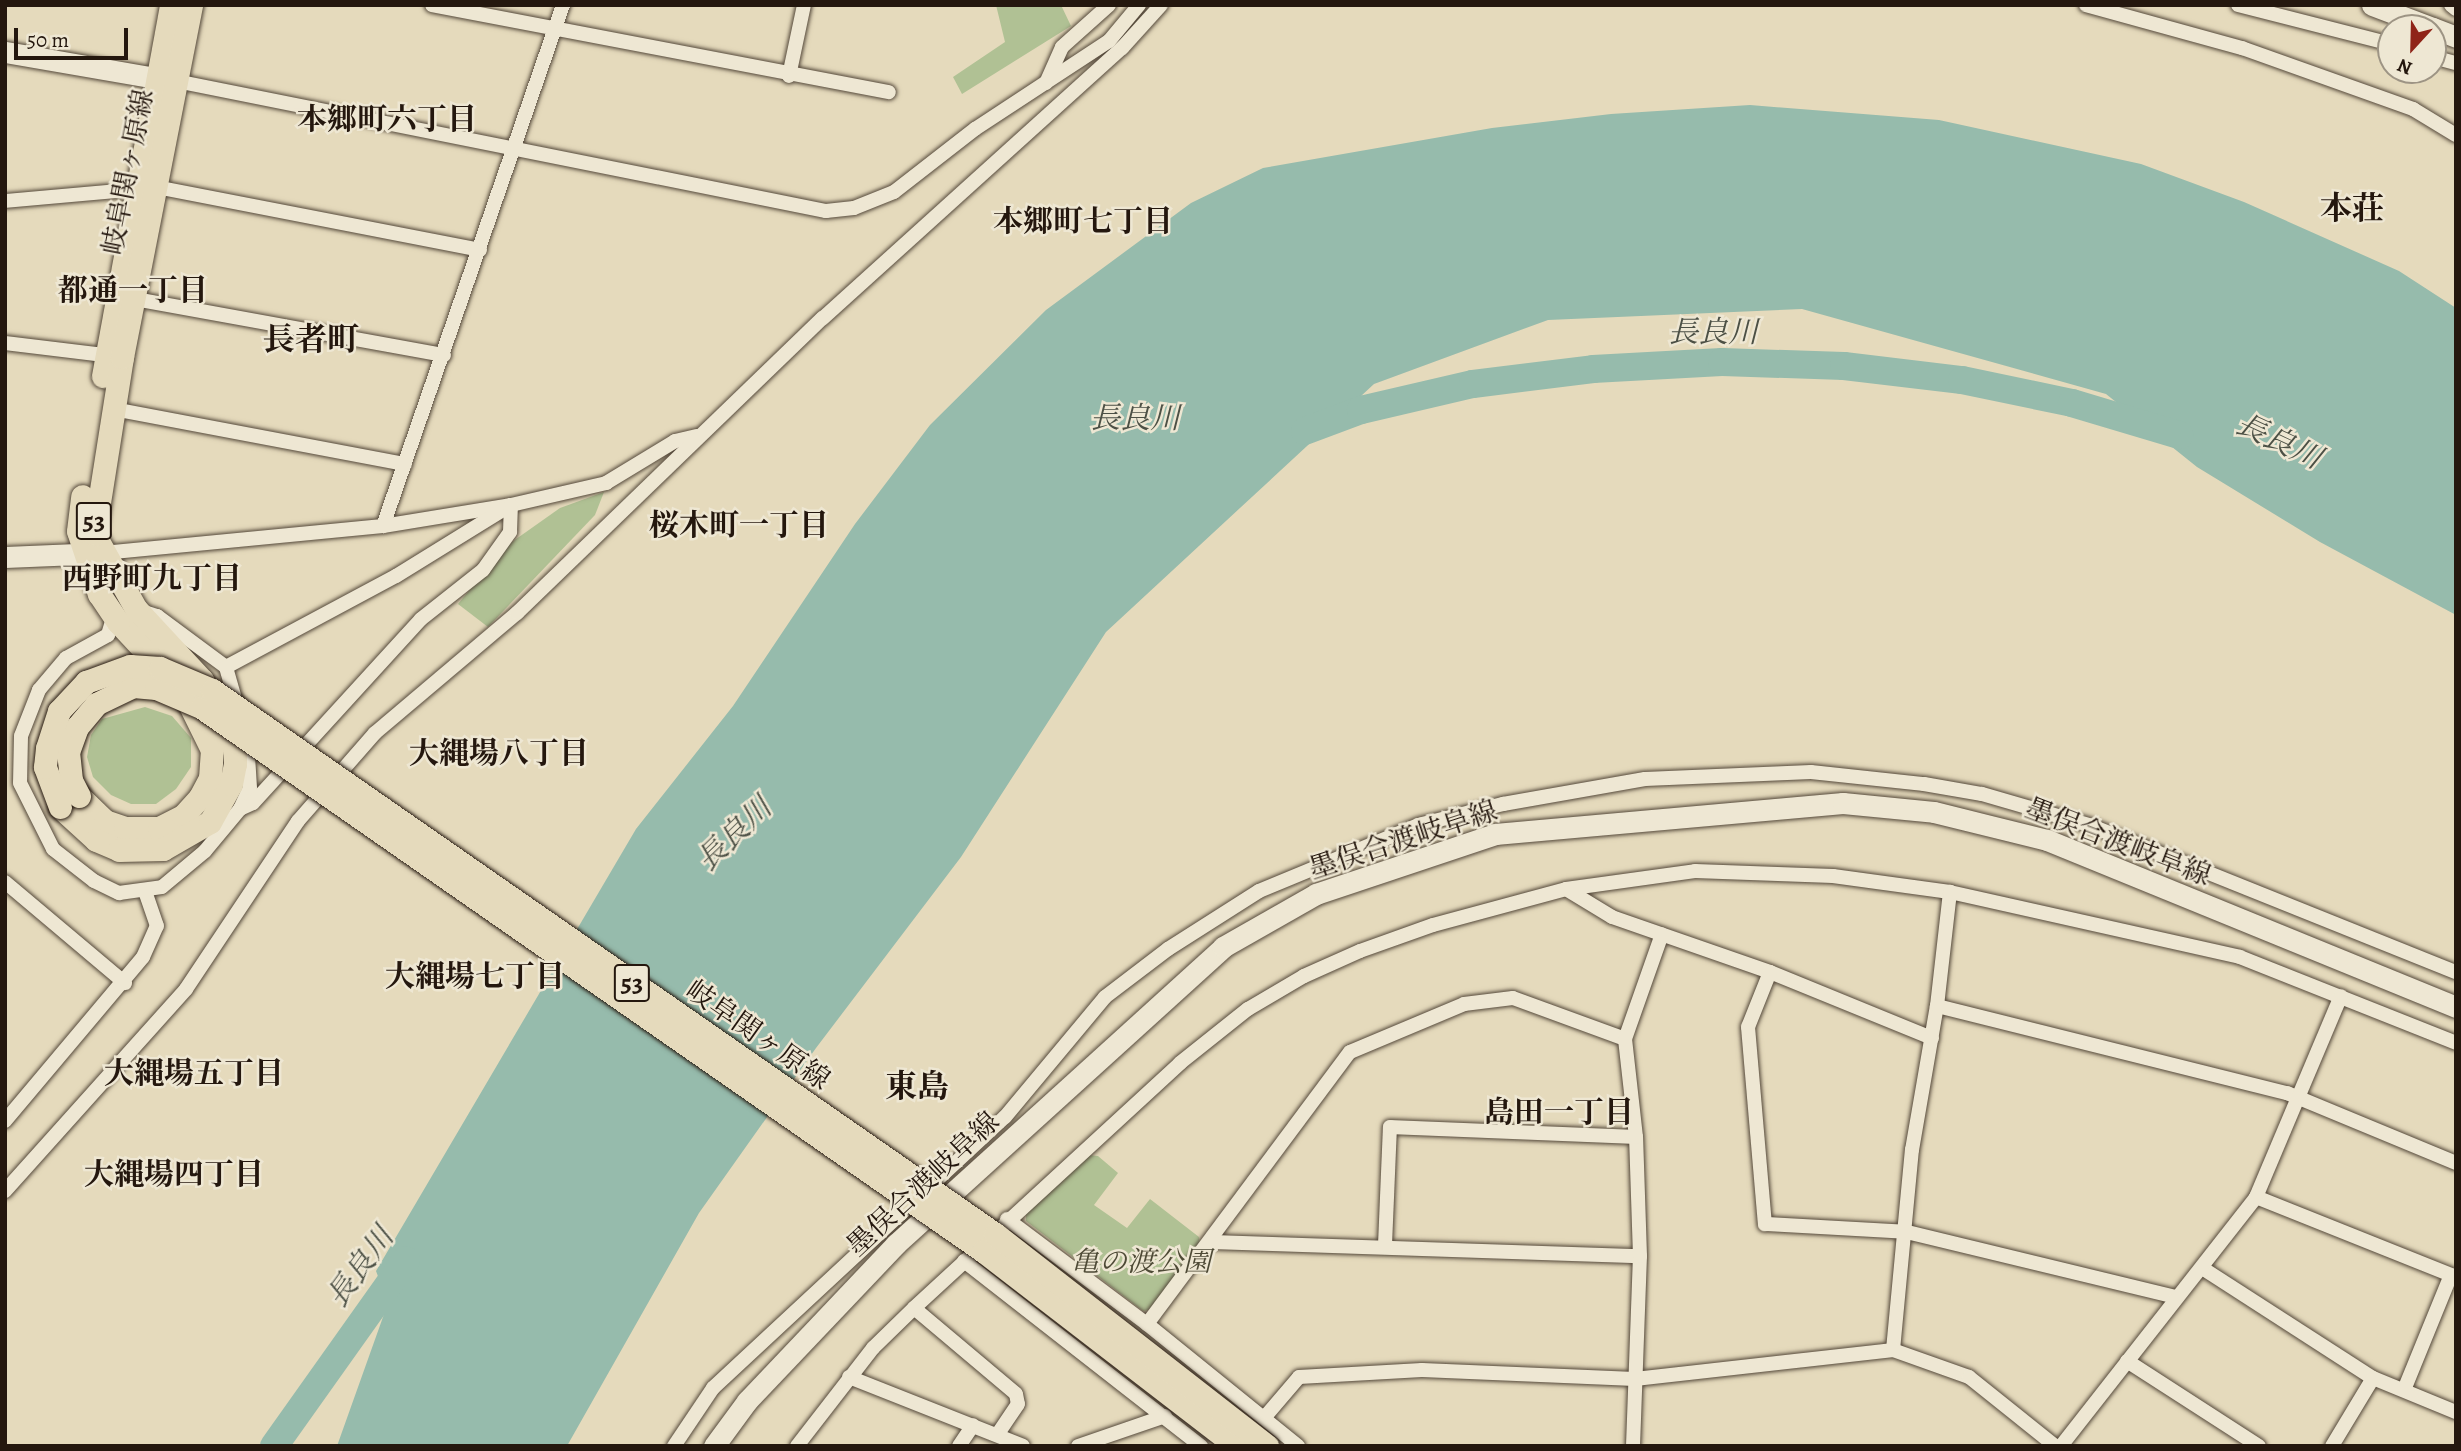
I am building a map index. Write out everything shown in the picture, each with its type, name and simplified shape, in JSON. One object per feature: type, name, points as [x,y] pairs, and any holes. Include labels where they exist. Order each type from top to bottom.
[{"type":"main road","name":"岐阜関ヶ原線","points":[[167,80],[171,5]]},
{"type":"main road","name":"岐阜関ヶ原線","points":[[191,5],[167,80],[147,188],[135,299],[115,356],[79,511],[93,553],[125,612],[202,680],[222,718],[235,750],[231,784],[210,822],[163,849],[119,850],[96,840],[45,767],[47,748],[59,711],[86,682],[130,666],[160,668],[212,690],[995,1234],[1268,1446]]},
{"type":"main road","points":[[2372,5],[2396,14]]},
{"type":"main road","points":[[5,52],[167,80]]},
{"type":"main road","name":"岐阜関ヶ原線","points":[[93,553],[94,514],[113,409],[114,296],[147,188]]},
{"type":"main road","points":[[5,557],[93,553]]},
{"type":"main road","name":"岐阜関ヶ原線","points":[[70,802],[68,752],[77,727],[96,704],[133,686],[156,688],[201,707],[983,1251],[1236,1446]]},
{"type":"main road","name":"墨俣合渡岐阜線","points":[[714,1446],[747,1401],[896,1244],[1223,947],[1315,894],[1495,834],[1843,803],[1934,812],[2047,840],[2456,1007]]},
{"type":"street","points":[[432,5],[789,76],[889,92]]},
{"type":"street","points":[[383,526],[517,146],[563,5]]},
{"type":"street","points":[[789,76],[804,5]]},
{"type":"street","points":[[1045,84],[1062,47],[1108,5]]},
{"type":"street","points":[[167,80],[517,146],[826,211],[854,208],[894,192],[975,129],[1109,41],[1139,5]]},
{"type":"street","points":[[5,1191],[186,989],[298,821],[375,733],[517,613],[699,435],[1122,48],[1161,5]]},
{"type":"street","points":[[2086,5],[2242,48],[2413,109],[2456,135]]},
{"type":"street","points":[[2238,5],[2377,40]]},
{"type":"street","points":[[2451,5],[2456,9]]},
{"type":"street","points":[[5,201],[147,188],[480,250]]},
{"type":"street","points":[[135,299],[443,355]]},
{"type":"street","points":[[5,343],[115,356]]},
{"type":"street","points":[[113,409],[405,464]]},
{"type":"street","points":[[93,553],[383,526],[512,505],[606,483],[676,441],[699,435]]},
{"type":"street","points":[[226,667],[396,576],[512,505]]},
{"type":"street","points":[[240,809],[253,803],[421,619],[483,570],[510,532],[512,505]]},
{"type":"street","points":[[125,612],[157,616],[226,667],[250,752],[250,788],[240,809],[177,878],[145,891],[119,893],[94,881],[53,849],[12,769],[21,736],[39,690],[66,658],[108,635],[125,612]]},
{"type":"street","points":[[674,1446],[713,1388],[1005,1117],[1105,998],[1168,949],[1259,891],[1418,825],[1503,804],[1645,779],[1811,772],[1924,784],[1982,794],[2092,826],[2456,972]]},
{"type":"street","points":[[797,1446],[849,1377],[914,1308],[1007,1219],[1181,1063],[1248,1009],[1304,976],[1433,925],[1566,889],[1695,871],[1833,876],[1950,892],[2240,957],[2456,1043]]},
{"type":"street","points":[[5,882],[125,983]]},
{"type":"street","points":[[1566,889],[1612,917],[1770,972],[1931,1038]]},
{"type":"street","points":[[5,1121],[125,983],[156,926],[145,891]]},
{"type":"street","points":[[1894,1350],[1907,1232],[1912,1150],[1937,1006],[1950,892]]},
{"type":"street","points":[[1633,1446],[1640,1256],[1636,1137],[1625,1039],[1662,934]]},
{"type":"street","points":[[1770,972],[1748,1027],[1765,1224],[1907,1232],[2176,1297]]},
{"type":"street","points":[[2061,1446],[2256,1197],[2341,996]]},
{"type":"street","points":[[1147,1324],[1212,1242],[1350,1052],[1464,1004],[1513,998],[1625,1039]]},
{"type":"street","points":[[1937,1006],[2298,1098],[2456,1163]]},
{"type":"street","points":[[1385,1245],[1390,1127],[1636,1137]]},
{"type":"street","points":[[2256,1197],[2453,1276],[2404,1390]]},
{"type":"street","points":[[1007,1219],[1147,1324],[1298,1446]]},
{"type":"street","points":[[1212,1242],[1385,1245],[1640,1256]]},
{"type":"street","points":[[964,1261],[1201,1446]]},
{"type":"street","points":[[2202,1268],[2373,1378],[2456,1412]]},
{"type":"street","points":[[914,1308],[1016,1394],[1018,1404],[996,1435]]},
{"type":"street","points":[[1265,1419],[1298,1377],[1422,1370],[1635,1379],[1894,1350],[1969,1377],[2055,1446]]},
{"type":"street","points":[[2127,1361],[2259,1446]]},
{"type":"street","points":[[849,1377],[1023,1446]]},
{"type":"street","points":[[2332,1446],[2373,1378]]},
{"type":"street","points":[[1078,1446],[1165,1416]]},
{"type":"street","points":[[959,1446],[973,1425]]},
{"type":"green space","points":[[996,5],[1061,5],[1071,26],[962,94],[953,77],[1005,42]]},
{"type":"green space","points":[[604,492],[595,515],[488,627],[458,604],[505,547],[560,508]]},
{"type":"green space","points":[[145,707],[172,716],[191,738],[191,767],[176,789],[156,804],[131,804],[111,795],[93,777],[87,757],[91,735],[102,719]]},
{"type":"green space","name":"亀の渡公園","points":[[1088,1155],[1098,1156],[1118,1173],[1094,1205],[1127,1228],[1150,1199],[1199,1237],[1200,1245],[1151,1310],[1143,1311],[1026,1221],[1026,1214]]},
{"type":"water","name":"長良川","points":[[1750,105],[1939,120],[2141,164],[2244,202],[2399,271],[2456,308],[2456,615],[2320,542],[2197,467],[2106,394],[1802,309],[1548,320],[1374,384],[1106,632],[961,857],[816,1048],[699,1213],[567,1446],[337,1446],[388,1303],[376,1271],[636,829],[733,706],[855,524],[930,425],[1046,310],[1191,203],[1263,168],[1492,128],[1611,114]]},
{"type":"waterway","name":"長良川","points":[[1305,431],[1361,410],[1473,384],[1593,369],[1722,362],[1844,366],[1962,380],[2072,403],[2179,435]]},
{"type":"waterway","name":"長良川","points":[[274,1446],[406,1260]]},
{"type":"district","name":"本郷町六丁目","points":[[387,119]]},
{"type":"district","name":"本荘","points":[[2352,208]]},
{"type":"district","name":"本郷町七丁目","points":[[1083,221]]},
{"type":"district","name":"都通一丁目","points":[[133,290]]},
{"type":"district","name":"長者町","points":[[311,339]]},
{"type":"district","name":"桜木町一丁目","points":[[739,525]]},
{"type":"district","name":"西野町九丁目","points":[[152,578]]},
{"type":"district","name":"大縄場八丁目","points":[[499,753]]},
{"type":"district","name":"大縄場七丁目","points":[[475,976]]},
{"type":"district","name":"大縄場五丁目","points":[[194,1073]]},
{"type":"district","name":"東島","points":[[917,1086]]},
{"type":"district","name":"島田一丁目","points":[[1559,1112]]},
{"type":"district","name":"大縄場四丁目","points":[[174,1174]]}]
